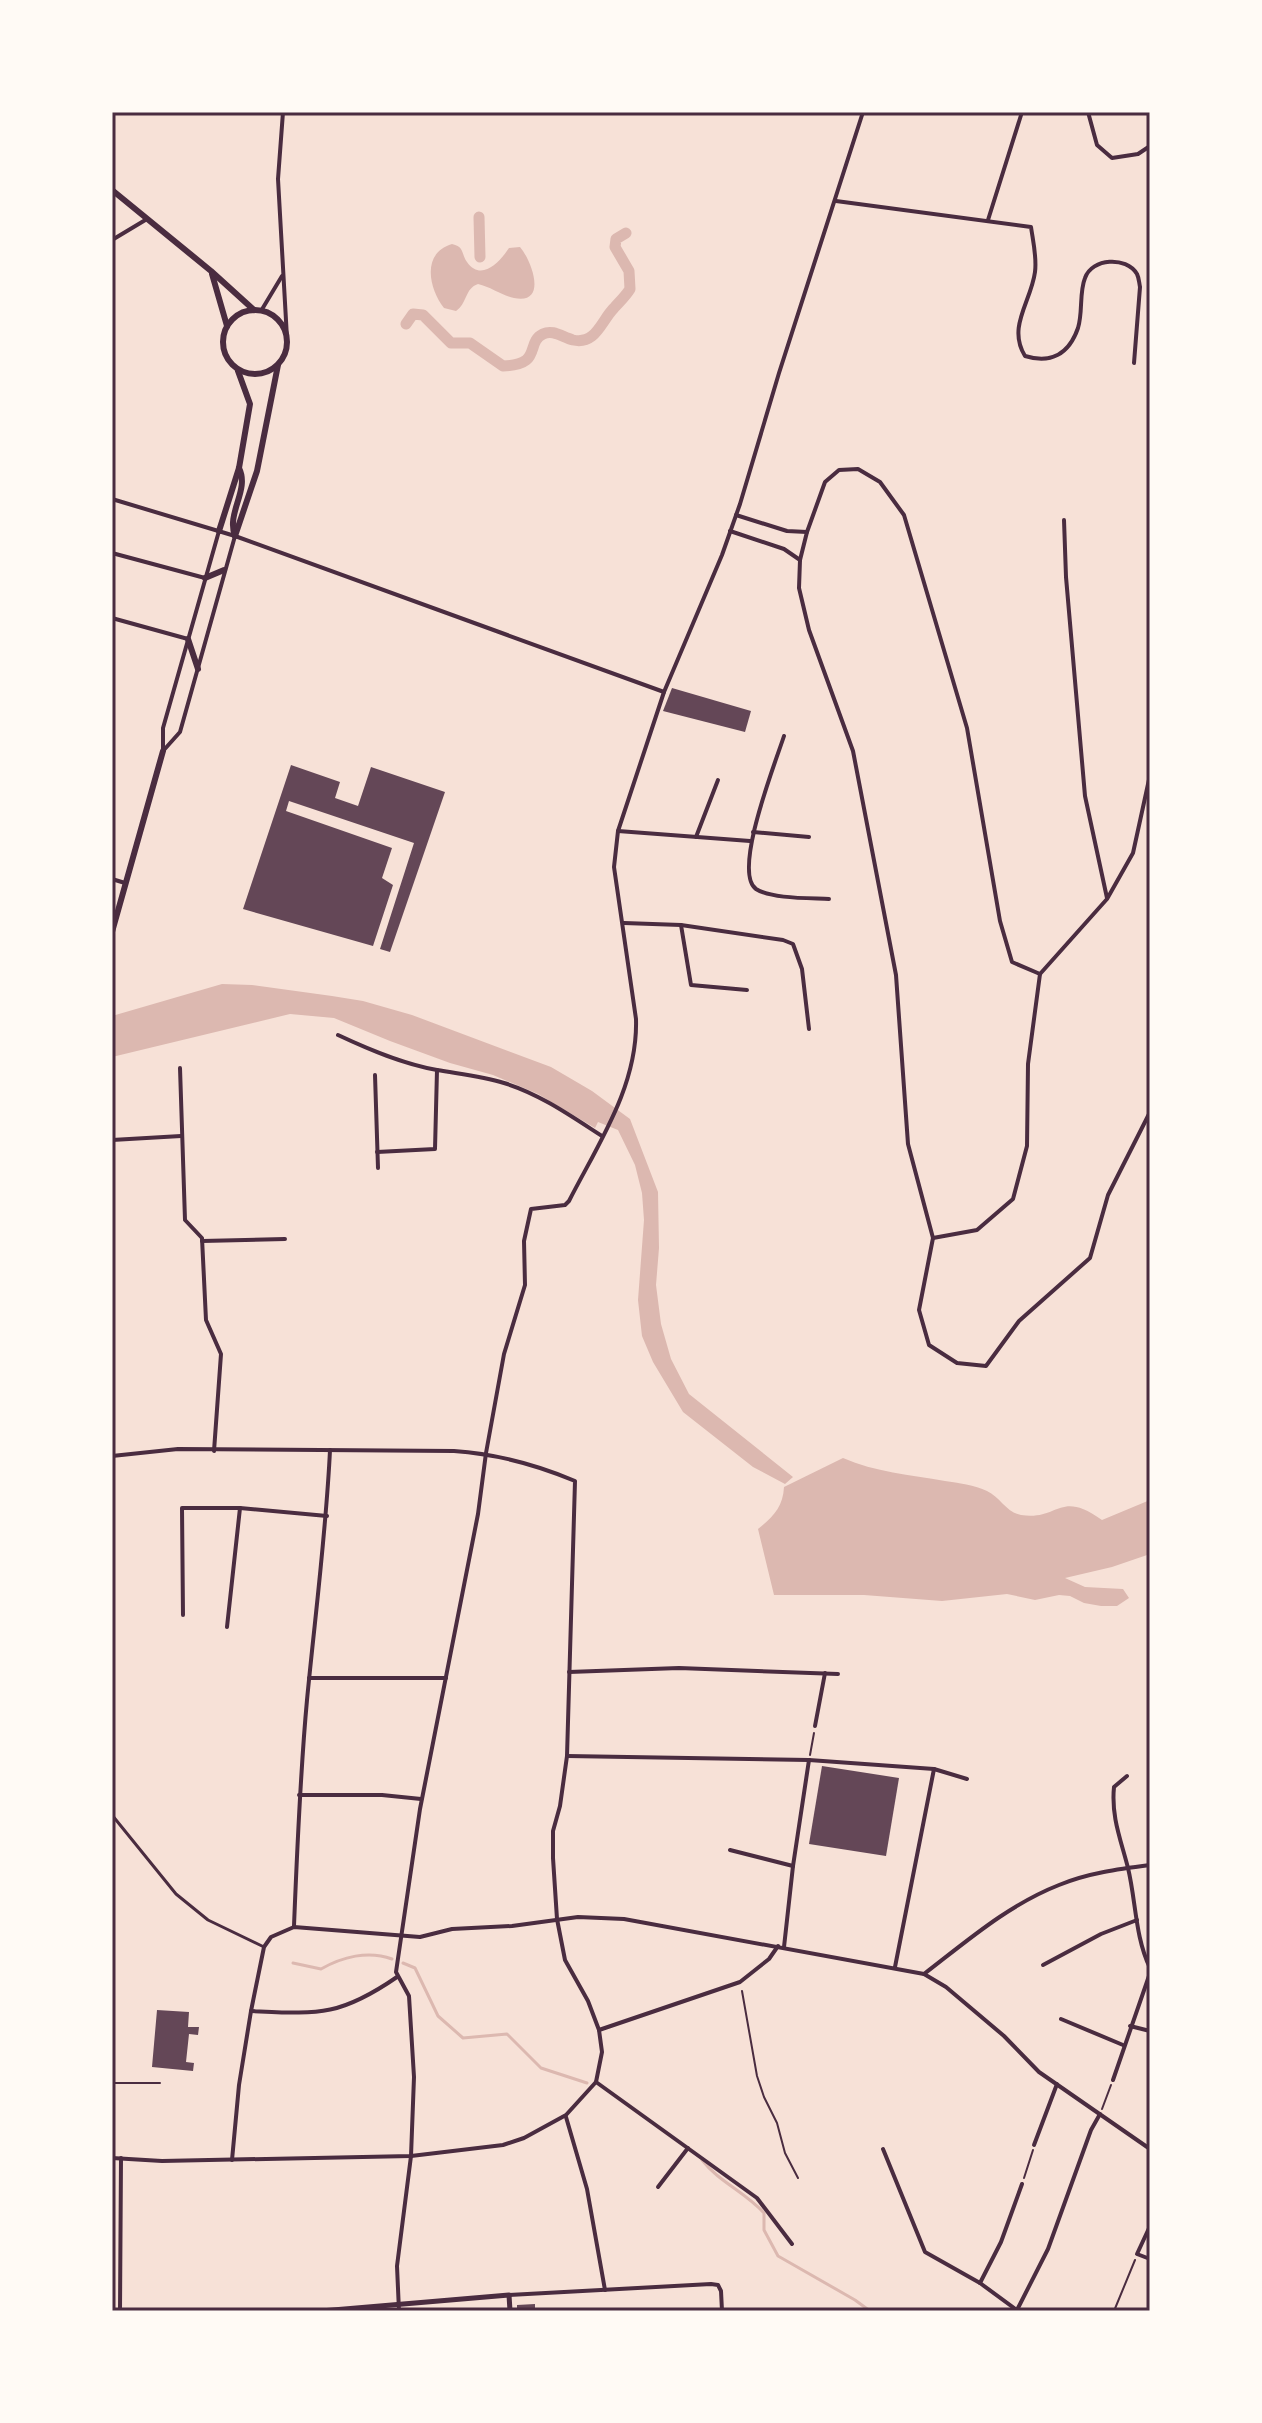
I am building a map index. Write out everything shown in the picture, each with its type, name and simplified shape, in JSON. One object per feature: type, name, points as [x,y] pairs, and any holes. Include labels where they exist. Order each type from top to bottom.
[{"type":"main road","points":[[112,190],[257,310],[273,316],[282,325],[287,338],[286,353],[278,365],[257,471],[235,536]]},
{"type":"main road","points":[[211,271],[227,326]]},
{"type":"main road","points":[[257,310],[234,317],[222,337],[223,350],[228,362],[238,371],[252,375],[266,373],[278,365]]},
{"type":"main road","points":[[219,531],[239,468],[250,404],[238,371]]},
{"type":"main road","points":[[235,536],[231,527],[244,478],[239,468]]},
{"type":"main road","points":[[205,578],[224,570]]},
{"type":"main road","points":[[188,639],[198,669]]},
{"type":"main road","points":[[112,932],[163,751]]},
{"type":"street","points":[[283,112],[278,179],[287,338]]},
{"type":"street","points":[[399,2309],[397,2266],[414,2105],[409,1996],[397,1977],[421,1799],[478,1514],[504,1354],[525,1285],[524,1241],[531,1209],[565,1205],[569,1201],[620,1104],[629,1075],[636,1032],[624,923],[614,867],[618,831],[664,692],[730,531],[863,112]]},
{"type":"street","points":[[988,220],[1022,112]]},
{"type":"street","points":[[1088,112],[1097,145],[1112,158],[1138,154],[1150,146]]},
{"type":"street","points":[[836,201],[1031,227],[1036,266],[1032,291],[1017,323],[1017,344],[1025,356],[1050,360],[1063,351],[1078,328],[1085,278],[1091,268],[1102,262],[1116,262],[1129,267],[1137,274],[1140,287],[1134,363]]},
{"type":"street","points":[[112,240],[147,219]]},
{"type":"street","points":[[257,310],[284,274]]},
{"type":"street","points":[[1040,974],[1012,962],[1000,921],[967,728],[904,515],[880,482],[858,469],[839,470],[825,482],[807,532],[800,560],[799,588],[809,630],[853,751],[896,975],[908,1144],[933,1238],[919,1310],[929,1345],[957,1363],[986,1366],[1019,1321],[1090,1258],[1108,1195],[1150,1112]]},
{"type":"street","points":[[112,499],[235,536],[664,692]]},
{"type":"street","points":[[735,515],[787,531],[807,532]]},
{"type":"street","points":[[1064,520],[1085,796],[1107,899]]},
{"type":"street","points":[[163,751],[163,728],[219,531]]},
{"type":"street","points":[[730,531],[784,549],[800,560]]},
{"type":"street","points":[[163,751],[180,732],[235,536]]},
{"type":"street","points":[[112,553],[205,578]]},
{"type":"street","points":[[112,618],[188,639]]},
{"type":"street","points":[[784,736],[750,841],[750,881],[754,888],[769,894],[829,899]]},
{"type":"street","points":[[933,1238],[977,1230],[1013,1199],[1027,1146],[1028,1064],[1040,974],[1107,899],[1133,853],[1150,775]]},
{"type":"street","points":[[696,837],[718,780]]},
{"type":"street","points":[[618,831],[750,841]]},
{"type":"street","points":[[753,832],[809,837]]},
{"type":"street","points":[[112,879],[125,883]]},
{"type":"street","points":[[112,894],[122,897]]},
{"type":"street","points":[[624,923],[681,925],[793,944],[802,969],[809,1029]]},
{"type":"street","points":[[681,925],[691,985],[747,990]]},
{"type":"street","points":[[338,1035],[374,1052],[437,1070],[505,1083],[559,1108],[603,1134]]},
{"type":"street","points":[[180,1068],[185,1220],[202,1241],[206,1320],[221,1354],[214,1451]]},
{"type":"street","points":[[377,1152],[435,1149],[437,1070]]},
{"type":"street","points":[[375,1075],[378,1168]]},
{"type":"street","points":[[112,1140],[181,1136]]},
{"type":"street","points":[[202,1241],[285,1239]]},
{"type":"street","points":[[112,1456],[155,1450],[486,1453],[542,1467],[575,1481],[567,1756],[553,1831],[557,1918],[565,1960],[588,2001],[599,2030],[602,2052],[596,2082],[566,2115],[524,2138],[503,2145],[411,2156],[162,2161],[112,2158]]},
{"type":"street","points":[[294,1927],[299,1795],[327,1516],[330,1450]]},
{"type":"street","points":[[183,1615],[182,1508],[240,1508],[327,1516]]},
{"type":"street","points":[[227,1627],[240,1508]]},
{"type":"street","points":[[569,1672],[679,1668],[838,1674]]},
{"type":"street","points":[[815,1726],[825,1673]]},
{"type":"street","points":[[309,1678],[446,1678]]},
{"type":"street","points":[[567,1756],[809,1760],[934,1769],[967,1779]]},
{"type":"street","points":[[599,2030],[740,1982],[781,1946],[809,1760]]},
{"type":"street","points":[[895,1968],[934,1769]]},
{"type":"street","points":[[1113,2080],[1150,1971],[1143,1954],[1128,1868],[1116,1831],[1112,1804],[1114,1787],[1127,1776]]},
{"type":"street","points":[[299,1795],[382,1795],[421,1799]]},
{"type":"street","points":[[113,1816],[176,1894],[208,1920],[264,1947]]},
{"type":"street","points":[[730,1850],[793,1866]]},
{"type":"street","points":[[924,1974],[999,1916],[1059,1885],[1091,1875],[1150,1865]]},
{"type":"street","points":[[232,2160],[239,2085],[251,2011],[264,1947],[271,1937],[294,1927],[420,1937],[452,1929],[501,1927],[578,1917],[624,1919],[924,1974],[946,1987],[1004,2036],[1039,2072],[1150,2149]]},
{"type":"street","points":[[1043,1965],[1089,1939],[1137,1920]]},
{"type":"street","points":[[251,2011],[325,2013],[367,1998],[397,1977]]},
{"type":"street","points":[[1061,2019],[1123,2045]]},
{"type":"street","points":[[1130,2026],[1150,2031]]},
{"type":"street","points":[[596,2082],[757,2198],[792,2244]]},
{"type":"street","points":[[1034,2145],[1057,2084]]},
{"type":"street","points":[[883,2149],[925,2252],[980,2283],[1018,2310],[1048,2249],[1091,2130],[1100,2114]]},
{"type":"street","points":[[566,2115],[587,2189],[605,2290]]},
{"type":"street","points":[[658,2187],[688,2148]]},
{"type":"street","points":[[120,2311],[121,2158]]},
{"type":"street","points":[[980,2283],[1001,2242],[1022,2184]]},
{"type":"street","points":[[1150,2226],[1137,2254],[1150,2259]]},
{"type":"street","points":[[321,2311],[399,2309],[509,2295],[718,2285],[722,2311]]},
{"type":"street","points":[[509,2295],[510,2311]]},
{"type":"path","points":[[809,1760],[815,1726]]},
{"type":"path","points":[[740,1982],[757,2076],[777,2123],[785,2153],[798,2178]]},
{"type":"path","points":[[1100,2114],[1113,2080]]},
{"type":"path","points":[[112,2083],[160,2083]]},
{"type":"path","points":[[1022,2184],[1034,2145]]},
{"type":"path","points":[[1114,2311],[1137,2254]]},
{"type":"shaded area","points":[[452,244],[459,247],[473,268],[479,270],[491,267],[509,248],[520,247],[532,271],[534,289],[531,295],[514,298],[478,284],[456,311],[444,308],[432,282],[432,263],[442,249]]},
{"type":"shaded area","points":[[222,984],[252,985],[363,1001],[412,1015],[551,1067],[592,1091],[630,1119],[658,1192],[656,1285],[661,1324],[671,1359],[689,1394],[793,1477],[785,1484],[753,1467],[683,1412],[653,1362],[642,1336],[638,1300],[644,1220],[642,1193],[635,1165],[618,1130],[598,1122],[595,1128],[538,1094],[493,1075],[450,1063],[334,1018],[290,1014],[112,1057],[112,1016]]},
{"type":"shaded area","points":[[843,1458],[880,1470],[977,1487],[1021,1515],[1034,1516],[1067,1506],[1088,1511],[1102,1520],[1150,1500],[1150,1554],[1065,1578],[1085,1587],[1123,1589],[1129,1598],[1117,1606],[1084,1603],[1070,1596],[1059,1595],[1035,1600],[1007,1594],[942,1601],[864,1595],[774,1595],[758,1529],[776,1511],[784,1487]]},
{"type":"building","points":[[672,688],[751,711],[745,732],[663,711]]},
{"type":"building","points":[[291,765],[340,782],[335,798],[358,806],[371,767],[445,792],[390,952],[380,949],[414,843],[289,801],[286,811],[392,848],[382,878],[393,885],[373,946],[243,909]]},
{"type":"building","points":[[822,1766],[899,1778],[886,1856],[809,1844]]},
{"type":"building","points":[[157,2010],[189,2012],[188,2027],[199,2027],[198,2035],[189,2034],[186,2062],[194,2063],[193,2071],[152,2067]]},
{"type":"building","points":[[535,2304],[535,2311],[517,2311],[517,2305]]},
{"type":"waterway","points":[[479,217],[480,257]]},
{"type":"waterway","points":[[406,324],[413,314],[423,315],[451,343],[470,343],[503,366],[524,362],[543,334],[554,333],[581,341],[587,339],[593,336],[630,289],[629,271],[615,247],[616,239],[626,233]]},
{"type":"waterway","points":[[293,1963],[321,1969],[355,1956],[374,1955],[392,1959]]},
{"type":"waterway","points":[[403,1963],[415,1968],[438,2016],[463,2038],[507,2034],[541,2068],[587,2083]]},
{"type":"waterway","points":[[702,2160],[764,2213],[764,2230],[778,2256],[870,2311]]}]
